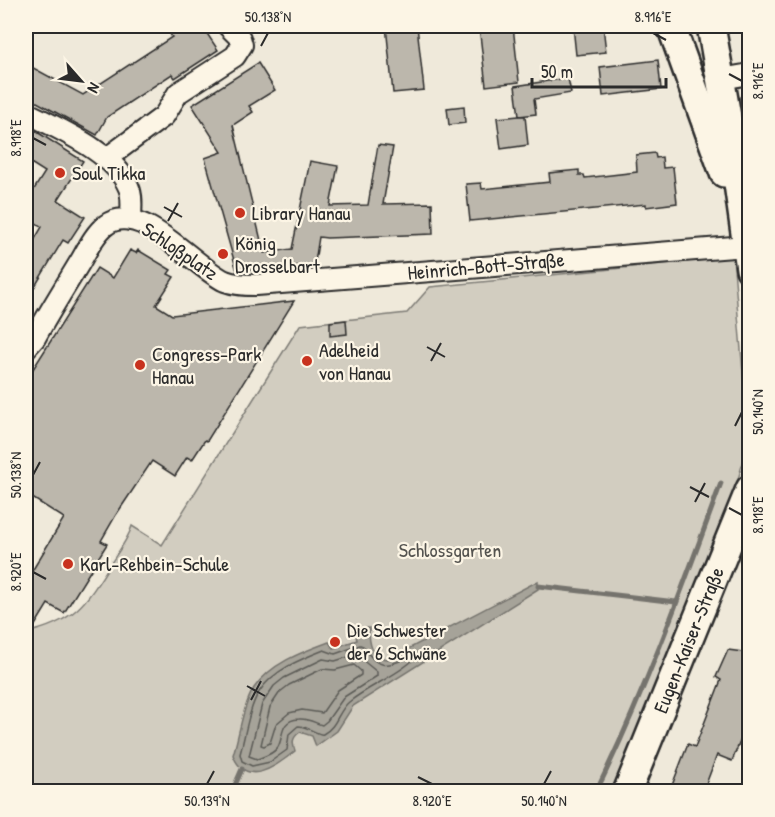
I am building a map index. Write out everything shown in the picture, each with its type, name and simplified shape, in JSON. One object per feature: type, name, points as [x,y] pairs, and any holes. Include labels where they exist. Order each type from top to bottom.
[{"type":"main road","points":[[671,26],[725,175],[748,257]]},
{"type":"main road","points":[[711,26],[735,162],[748,257]]},
{"type":"main road","name":"Eugen-Kaiser-Straße","points":[[627,792],[750,489]]},
{"type":"street","points":[[26,112],[107,158],[164,116],[178,93],[239,51],[242,45],[240,38],[228,26]]},
{"type":"street","points":[[721,79],[750,74]]},
{"type":"street","name":"Schloßplatz","points":[[107,158],[130,189],[131,220],[157,231],[203,269],[227,282]]},
{"type":"street","points":[[26,348],[35,338],[92,242],[105,226],[118,220],[131,220]]},
{"type":"street","name":"Heinrich-Bott-Straße","points":[[227,282],[256,285],[748,257]]},
{"type":"green space","name":"Schlossgarten","points":[[733,257],[746,408],[746,452],[734,493],[613,791],[26,791],[26,633],[56,623],[78,609],[102,577],[126,540],[132,526],[162,545],[300,325],[407,313],[430,287]]},
{"type":"water","points":[[538,581],[538,589],[353,706],[337,731],[316,746],[312,736],[300,732],[293,740],[295,751],[271,768],[254,773],[246,771],[239,765],[233,755],[250,695],[261,679],[278,665],[298,654],[329,642],[333,648],[357,640],[354,628],[369,628],[372,649],[378,656],[389,659]]},
{"type":"building","points":[[165,26],[202,26],[218,50],[175,78],[172,74],[107,117],[97,135],[26,96],[26,64],[83,95],[172,37]]},
{"type":"building","points":[[386,26],[417,26],[424,90],[393,93]]},
{"type":"building","points":[[479,26],[513,26],[519,82],[486,86]]},
{"type":"building","points":[[573,26],[603,26],[606,52],[576,55]]},
{"type":"building","points":[[658,60],[661,89],[603,96],[600,67]]},
{"type":"building","points":[[258,63],[275,90],[249,106],[253,112],[233,125],[264,253],[292,249],[310,161],[338,166],[330,206],[368,205],[378,145],[393,147],[383,204],[432,203],[433,234],[319,237],[314,268],[297,266],[237,271],[205,158],[222,152],[192,105]]},
{"type":"building","points":[[568,78],[571,93],[534,99],[536,114],[519,116],[515,86]]},
{"type":"building","points":[[464,106],[465,123],[449,125],[447,108]]},
{"type":"building","points":[[525,116],[528,145],[501,149],[497,118]]},
{"type":"building","points":[[26,125],[83,161],[58,200],[85,217],[68,243],[63,240],[26,301],[26,254],[42,227],[26,216],[26,202],[45,172],[26,160]]},
{"type":"building","points":[[655,153],[656,158],[662,157],[663,168],[673,167],[677,203],[470,221],[466,184],[481,183],[482,189],[550,182],[549,173],[579,170],[579,175],[584,175],[585,178],[637,172],[636,155]]},
{"type":"building","name":"Congress-Park Hanau","points":[[130,250],[136,253],[138,250],[171,270],[168,274],[174,277],[156,305],[172,315],[294,301],[207,441],[205,440],[192,460],[187,457],[175,476],[152,461],[116,515],[101,541],[107,544],[64,613],[48,604],[26,640],[26,581],[64,518],[26,494],[26,380],[97,268],[113,278]]},
{"type":"building","points":[[346,320],[347,334],[330,336],[330,322]]},
{"type":"building","points":[[728,650],[750,653],[750,717],[732,761],[717,755],[703,792],[681,792],[671,788],[688,744],[695,747],[721,680],[716,677]]},
{"type":"waterway","points":[[596,792],[647,678],[721,483]]},
{"type":"waterway","points":[[538,586],[676,602]]},
{"type":"waterway","points":[[232,792],[242,769]]},
{"type":"place","name":"Soul Tikka","points":[[60,173]]},
{"type":"place","name":"Library Hanau","points":[[240,213]]},
{"type":"place","name":"König Drosselbart","points":[[223,254]]},
{"type":"place","name":"Adelheid von Hanau","points":[[307,361]]},
{"type":"place","name":"Congress-Park Hanau","points":[[140,365]]},
{"type":"place","name":"Karl-Rehbein-Schule","points":[[68,564]]},
{"type":"place","name":"Die Schwester der 6 Schwäne","points":[[335,642]]}]
